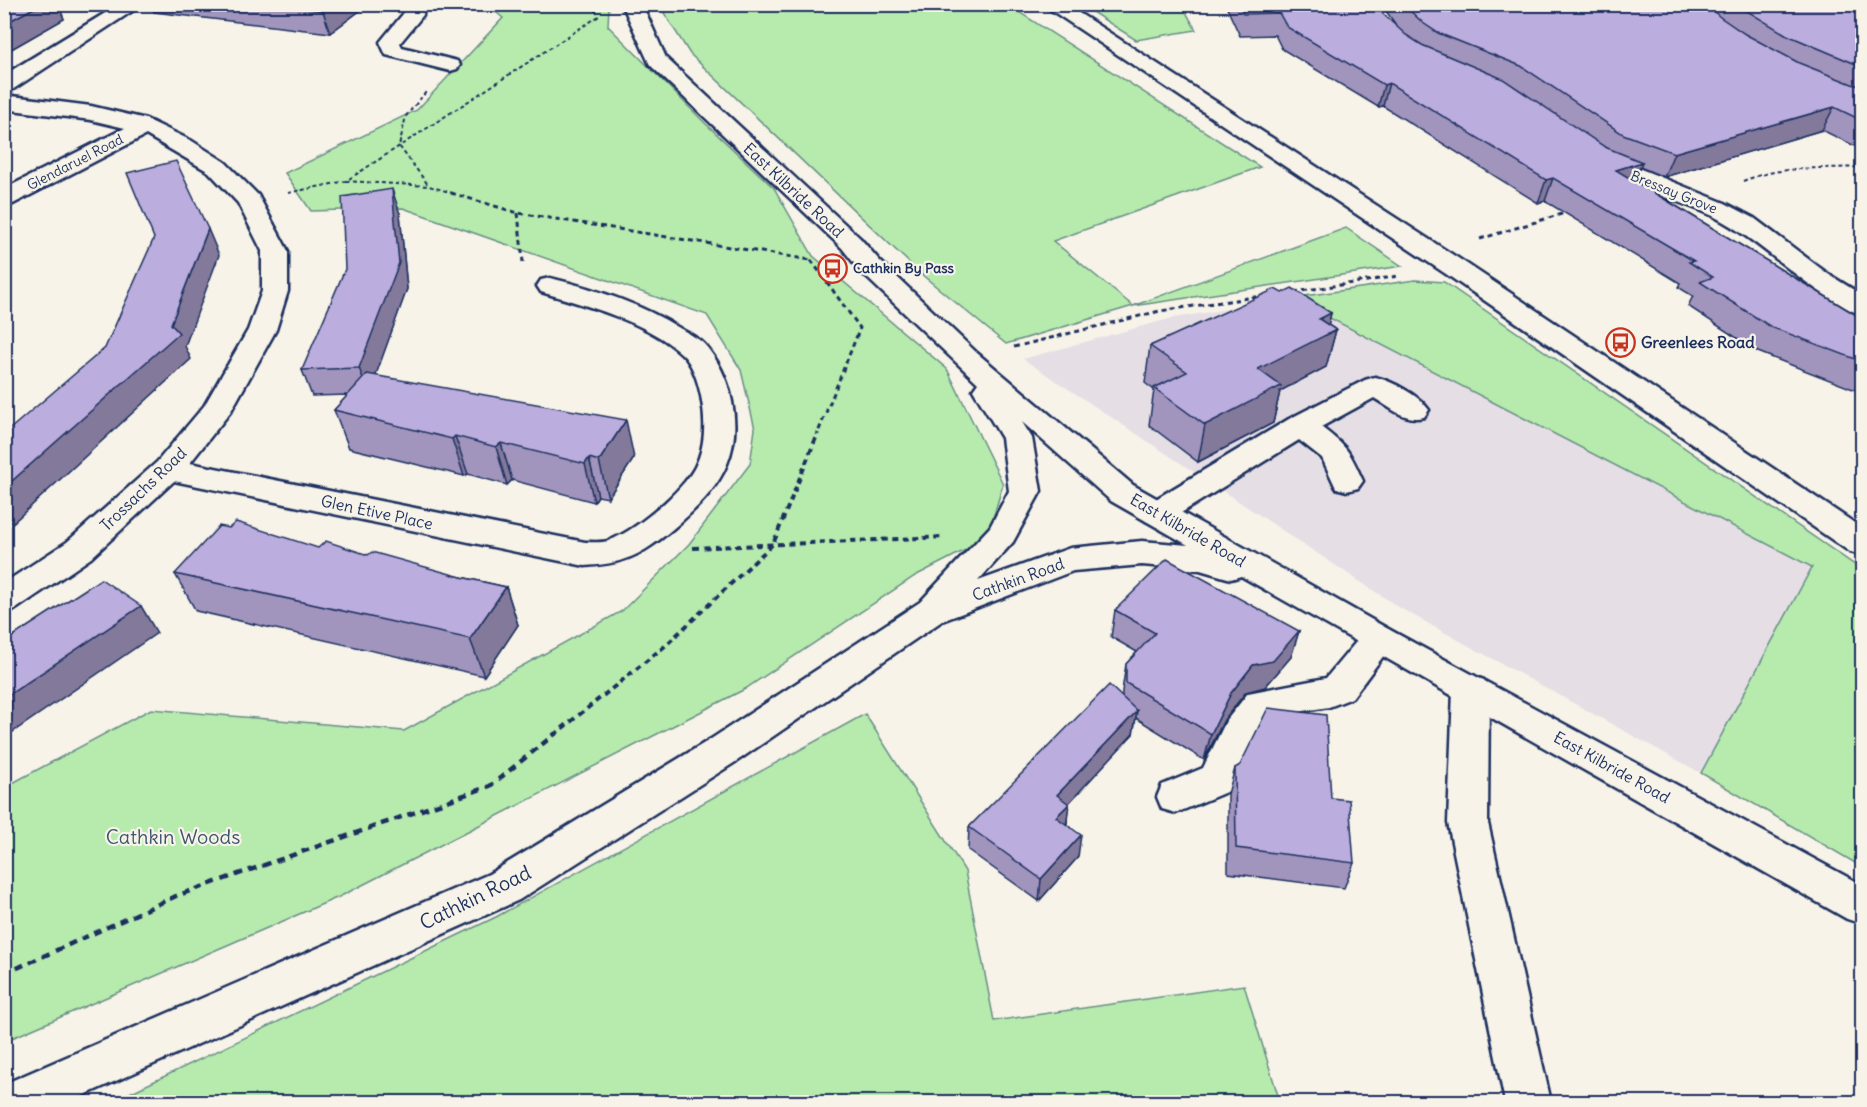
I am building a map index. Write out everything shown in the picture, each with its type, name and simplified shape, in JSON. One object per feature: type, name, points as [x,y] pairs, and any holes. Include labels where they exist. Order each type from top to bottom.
[{"type":"main road","points":[[4,85],[134,4]]},
{"type":"main road","points":[[414,4],[413,15],[390,42],[393,51],[450,65]]},
{"type":"main road","name":"East Kilbride Road","points":[[632,4],[657,61],[851,243],[870,266],[967,359],[1122,493],[1378,639],[1863,906]]},
{"type":"main road","points":[[1051,4],[1455,268],[1863,544]]},
{"type":"main road","name":"Trossachs Road","points":[[4,102],[91,113],[146,126],[184,146],[217,167],[249,200],[275,251],[275,291],[262,330],[216,411],[168,469],[79,550],[4,600]]},
{"type":"main road","name":"Glendaruel Road","points":[[4,199],[146,126]]},
{"type":"main road","name":"Bressay Grove","points":[[1580,148],[1605,164],[1716,208],[1745,223],[1819,280],[1863,306]]},
{"type":"main road","points":[[550,286],[618,306],[659,326],[694,350],[715,387],[721,432],[711,466],[693,490],[650,531],[600,553]]},
{"type":"main road","name":"Cathkin Road","points":[[930,612],[1002,534],[1025,491],[1017,438],[967,359]]},
{"type":"main road","points":[[1157,513],[1300,426],[1375,386],[1414,410]]},
{"type":"main road","points":[[1300,426],[1335,453],[1347,481]]},
{"type":"main road","name":"Glen Etive Place","points":[[168,469],[600,553]]},
{"type":"main road","name":"Cathkin Road","points":[[17,1102],[504,887],[724,750],[930,612],[1070,560],[1142,553],[1200,558],[1244,572],[1378,639]]},
{"type":"main road","points":[[1176,797],[1217,779],[1239,732],[1262,703],[1329,693],[1339,688],[1378,639]]},
{"type":"main road","points":[[1471,690],[1468,823],[1528,1102]]},
{"type":"path","points":[[346,182],[602,14]]},
{"type":"path","points":[[429,186],[399,146],[403,121],[411,106],[450,65]]},
{"type":"path","points":[[249,200],[346,182],[429,186],[518,213],[811,260],[870,266]]},
{"type":"path","points":[[518,213],[524,273],[550,286]]},
{"type":"path","points":[[4,974],[176,896],[490,786],[665,646],[773,544],[860,328],[811,260]]},
{"type":"path","points":[[1290,292],[1455,268]]},
{"type":"path","points":[[967,359],[1160,311],[1266,296]]},
{"type":"path","points":[[600,553],[1002,534]]},
{"type":"shaded area","points":[[1291,298],[1812,567],[1701,773],[1400,608],[1023,359],[1169,319]]},
{"type":"green space","name":"Cathkin Woods","points":[[493,5],[609,5],[608,26],[774,188],[813,256],[947,369],[1003,484],[987,539],[915,576],[745,689],[341,896],[5,1041],[5,787],[151,709],[404,731],[622,611],[689,544],[750,464],[755,429],[741,370],[707,315],[403,208],[311,211],[285,173],[417,110],[503,18],[491,8]]},
{"type":"green space","points":[[659,5],[1008,5],[1260,167],[1053,241],[1133,306],[1006,344],[921,274],[690,54]]},
{"type":"green space","points":[[1081,5],[1182,5],[1196,30],[1136,40]]},
{"type":"green space","points":[[1346,228],[1402,266],[1133,306]]},
{"type":"green space","points":[[1415,280],[1444,282],[1862,570],[1862,867],[1701,773],[1812,567],[1291,298]]},
{"type":"green space","points":[[865,714],[965,871],[994,1021],[1244,985],[1280,1102],[111,1102],[496,917]]},
{"type":"building","points":[[4,4],[41,4],[4,24]]},
{"type":"building","points":[[271,4],[331,4],[323,11]]},
{"type":"building","points":[[1239,4],[1377,4],[1383,14],[1406,35],[1422,45],[1503,79],[1605,147],[1642,162],[1616,170],[1863,319],[1863,362],[1771,327],[1700,282],[1713,277],[1689,262],[1694,261],[1553,178],[1546,180],[1389,83],[1384,85],[1287,27],[1279,13],[1243,14]]},
{"type":"building","points":[[1403,4],[1705,4],[1745,34],[1799,63],[1863,87],[1863,121],[1834,107],[1674,153],[1623,134],[1521,66],[1438,33],[1423,23]]},
{"type":"building","points":[[1739,4],[1863,4],[1863,67],[1787,35]]},
{"type":"building","points":[[176,161],[208,229],[171,324],[179,333],[4,488],[4,434],[105,348],[154,238],[127,173]]},
{"type":"building","points":[[392,189],[399,263],[359,368],[302,370],[345,269],[342,197]]},
{"type":"building","points":[[1292,288],[1331,313],[1319,319],[1336,330],[1258,369],[1281,386],[1205,425],[1154,388],[1187,372],[1150,346],[1275,289],[1282,293]]},
{"type":"building","points":[[367,374],[626,420],[599,461],[589,458],[585,464],[501,443],[496,447],[455,436],[452,439],[334,410]]},
{"type":"building","points":[[236,522],[318,548],[326,541],[368,555],[372,552],[506,587],[470,639],[175,574],[219,526],[229,528]]},
{"type":"building","points":[[1167,559],[1299,631],[1273,661],[1253,665],[1231,693],[1211,734],[1126,683],[1126,664],[1155,633],[1115,610]]},
{"type":"building","points":[[101,579],[141,606],[4,698],[4,642]]},
{"type":"building","points":[[1109,685],[1137,711],[1057,795],[1069,804],[1056,817],[1081,835],[1041,879],[969,827]]},
{"type":"building","points":[[1268,708],[1326,715],[1331,798],[1349,800],[1354,863],[1236,848],[1235,768],[1240,765]]},
{"type":"place","name":"Cathkin By Pass","points":[[832,268]]},
{"type":"place","name":"Greenlees Road","points":[[1620,342]]}]
